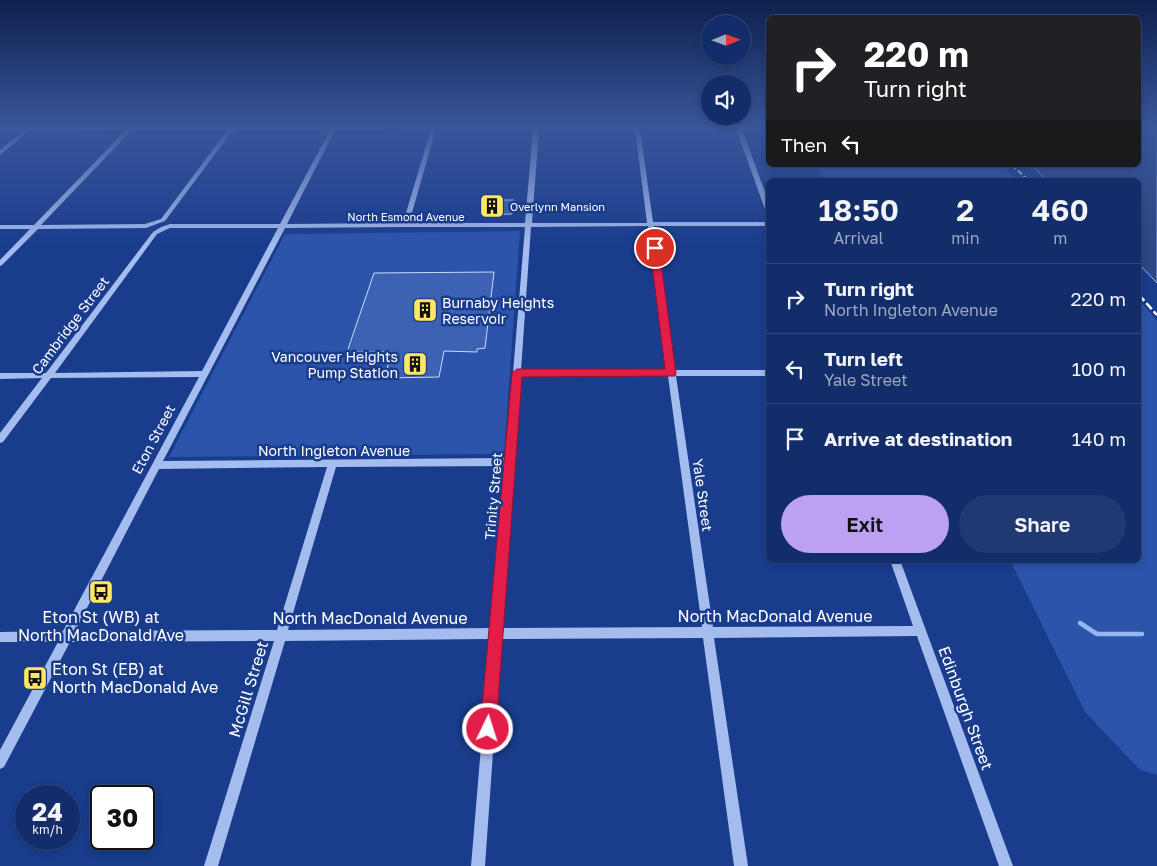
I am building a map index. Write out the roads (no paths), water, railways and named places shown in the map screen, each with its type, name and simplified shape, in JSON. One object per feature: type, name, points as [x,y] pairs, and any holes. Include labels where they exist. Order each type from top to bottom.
[{"type":"street","points":[[0,264],[94,166]]},
{"type":"street","name":"Cambridge Street","points":[[0,440],[203,166]]},
{"type":"street","name":"Eton Street","points":[[0,763],[313,166]]},
{"type":"street","points":[[405,226],[423,166]]},
{"type":"street","name":"Trinity Street","points":[[478,866],[533,166]]},
{"type":"street","name":"Yale Street","points":[[644,166],[741,866]]},
{"type":"street","points":[[752,166],[766,204]]},
{"type":"street","name":"North Esmond Avenue","points":[[0,227],[766,224]]},
{"type":"street","points":[[517,373],[766,373]]},
{"type":"street","points":[[0,376],[204,374]]},
{"type":"street","name":"North Ingleton Avenue","points":[[157,465],[511,462]]},
{"type":"street","name":"McGill Street","points":[[212,866],[333,464]]},
{"type":"street","name":"Edinburgh Street","points":[[896,563],[1006,866]]},
{"type":"street","name":"North MacDonald Avenue","points":[[0,637],[921,631]]},
{"type":"waterway","points":[[1080,623],[1097,634],[1142,634]]},
{"type":"railway","points":[[1014,167],[1026,178]]},
{"type":"railway","points":[[1141,297],[1157,315]]},
{"type":"place","name":"Overlynn Mansion","points":[[492,206]]},
{"type":"place","name":"Burnaby Heights Reservoir","points":[[425,310]]},
{"type":"place","name":"Vancouver Heights Pump Station","points":[[415,364]]},
{"type":"place","name":"Eton St (WB) at North MacDonald Ave","points":[[101,592]]},
{"type":"place","name":"Eton St (EB) at North MacDonald Ave","points":[[35,678]]}]
